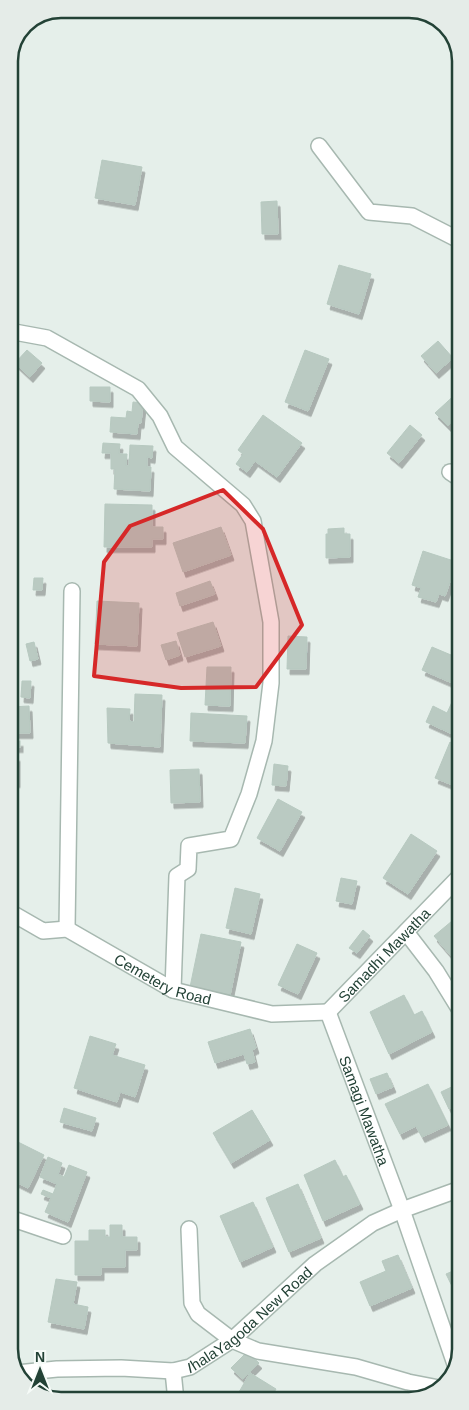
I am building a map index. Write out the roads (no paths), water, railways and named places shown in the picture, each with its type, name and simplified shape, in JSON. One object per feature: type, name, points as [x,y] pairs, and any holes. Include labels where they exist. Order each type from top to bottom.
[{"type":"street","points":[[319,146],[369,212],[412,216],[452,236]]},
{"type":"street","points":[[18,333],[47,338],[138,389],[160,416],[175,447],[243,505],[253,521],[270,622],[271,683],[264,741],[249,794],[231,839],[197,843],[189,846],[188,869],[178,876],[173,990]]},
{"type":"street","points":[[18,917],[43,931],[67,929],[72,591]]},
{"type":"street","name":"Samadhi Mawatha","points":[[328,1012],[452,884]]},
{"type":"street","name":"Cemetery Road","points":[[67,929],[173,990],[272,1014],[328,1012]]},
{"type":"street","points":[[406,932],[436,971],[452,997]]},
{"type":"street","name":"Samagi Mawatha","points":[[328,1012],[402,1210],[451,1353]]},
{"type":"street","name":"IhalaYagoda New Road","points":[[25,1373],[86,1368],[172,1371],[190,1367],[232,1340],[315,1264],[373,1223],[402,1210],[452,1193]]},
{"type":"street","points":[[18,1221],[63,1236]]},
{"type":"street","points":[[189,1229],[192,1303],[198,1314],[232,1340],[258,1351],[356,1367],[430,1386]]},
{"type":"street","points":[[172,1371],[175,1392]]}]
